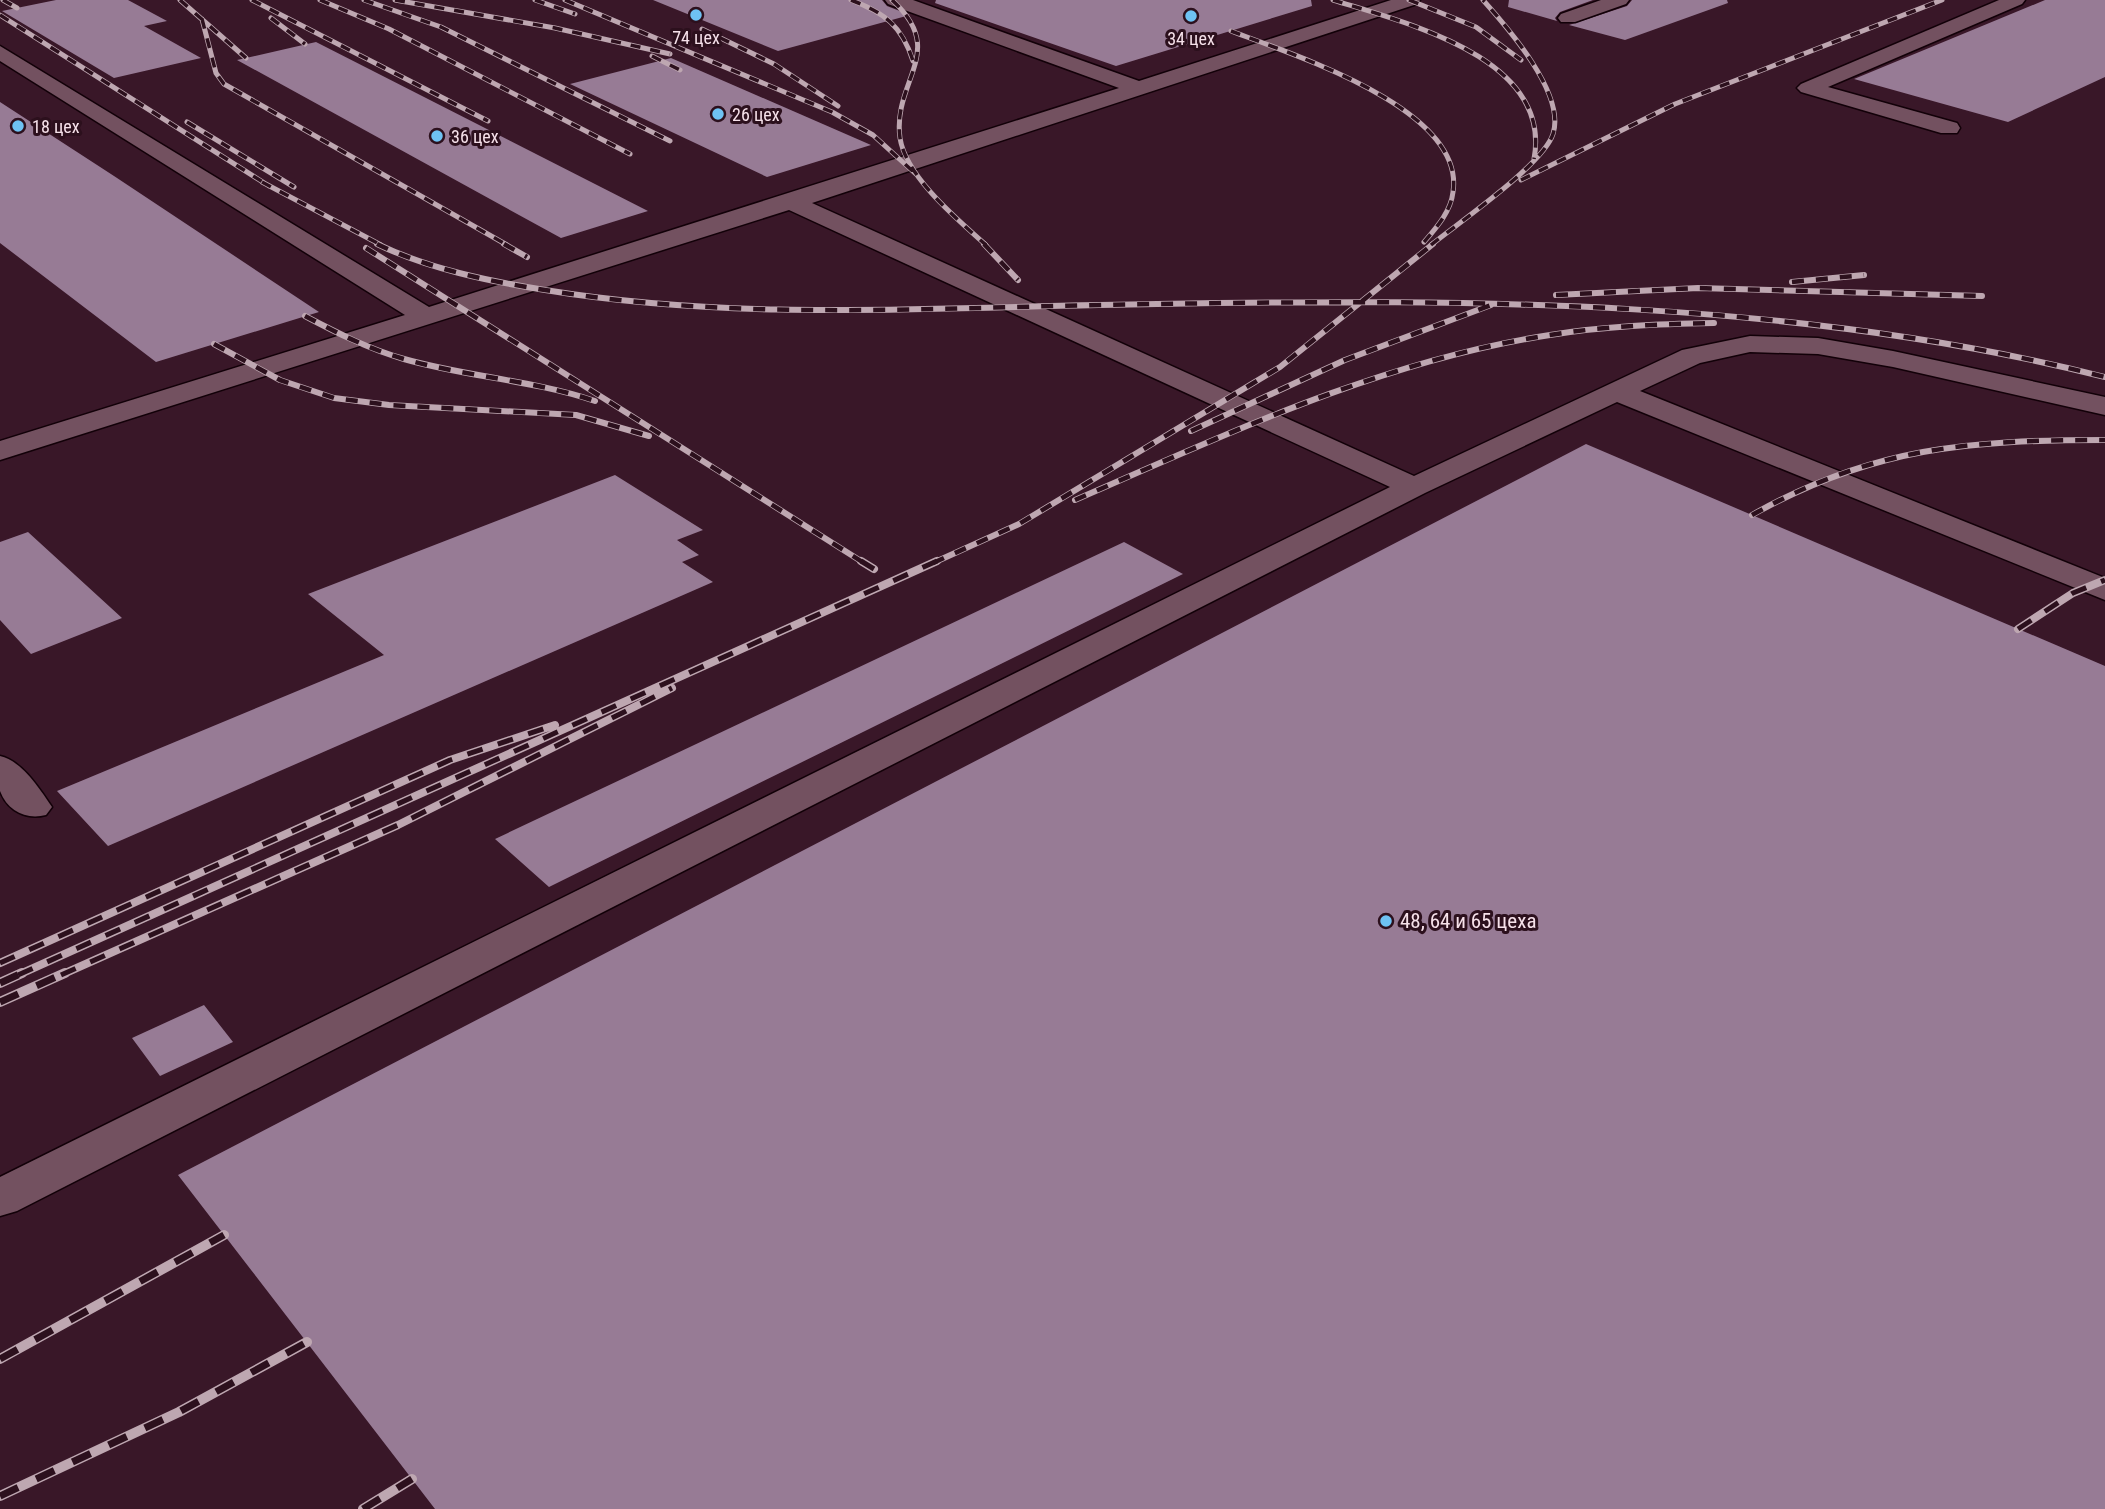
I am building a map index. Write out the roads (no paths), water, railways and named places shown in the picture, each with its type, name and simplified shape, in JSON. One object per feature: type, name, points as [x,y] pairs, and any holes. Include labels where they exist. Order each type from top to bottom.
[{"type":"lane","points":[[895,0],[1138,89]]},
{"type":"lane","points":[[0,451],[791,202],[1410,0]]},
{"type":"lane","points":[[1568,18],[1619,0]]},
{"type":"lane","points":[[1950,128],[1808,88],[2015,0]]},
{"type":"lane","points":[[0,52],[425,316]]},
{"type":"lane","points":[[791,202],[1414,487]]},
{"type":"lane","points":[[0,1198],[1414,487],[1692,356],[1751,344],[1818,346],[1893,359],[2105,406]]},
{"type":"lane","points":[[1618,392],[2105,590]]},
{"type":"lane","points":[[0,767],[33,807]]},
{"type":"railway","points":[[3,0],[17,8]]},
{"type":"railway","points":[[180,0],[202,19]]},
{"type":"railway","points":[[252,0],[488,121]]},
{"type":"railway","points":[[320,0],[389,29],[630,154]]},
{"type":"railway","points":[[364,0],[441,27],[670,141]]},
{"type":"railway","points":[[395,0],[555,28],[670,54]]},
{"type":"railway","points":[[535,0],[575,14]]},
{"type":"railway","points":[[565,0],[832,112],[873,135],[917,175]]},
{"type":"railway","points":[[851,0],[891,22],[909,49],[913,61]]},
{"type":"railway","points":[[892,0],[908,18],[916,35],[917,51],[903,99],[900,138],[904,153],[917,175]]},
{"type":"railway","points":[[1333,0],[1434,34],[1468,50],[1498,70],[1521,95],[1534,124],[1534,159]]},
{"type":"railway","points":[[1409,0],[1476,27],[1521,60]]},
{"type":"railway","points":[[1431,245],[1517,177],[1546,147],[1553,134],[1555,118],[1543,81],[1520,44],[1483,0]]},
{"type":"railway","points":[[1521,180],[1675,104],[1942,0]]},
{"type":"railway","points":[[0,15],[266,184]]},
{"type":"railway","points":[[271,18],[305,44]]},
{"type":"railway","points":[[202,19],[246,58]]},
{"type":"railway","points":[[202,19],[216,73],[224,84],[507,245]]},
{"type":"railway","points":[[702,29],[774,64],[838,106]]},
{"type":"railway","points":[[1231,31],[1331,70],[1369,89],[1404,110],[1432,135],[1450,162],[1453,192],[1446,212],[1424,242]]},
{"type":"railway","points":[[652,56],[680,70]]},
{"type":"railway","points":[[187,122],[294,187]]},
{"type":"railway","points":[[917,175],[935,197],[986,245]]},
{"type":"railway","points":[[262,182],[266,184]]},
{"type":"railway","points":[[266,184],[381,245]]},
{"type":"railway","points":[[377,244],[438,267],[502,283],[621,300],[697,306],[851,310],[1360,302]]},
{"type":"railway","points":[[504,244],[527,257]]},
{"type":"railway","points":[[984,244],[1018,280]]},
{"type":"railway","points":[[1360,302],[1433,244]]},
{"type":"railway","points":[[366,248],[864,563]]},
{"type":"railway","points":[[1792,282],[1864,275]]},
{"type":"railway","points":[[1556,295],[1698,288],[1982,296]]},
{"type":"railway","points":[[933,563],[1019,524],[1280,367],[1360,302]]},
{"type":"railway","points":[[1360,302],[1515,304],[1753,318],[1871,332],[1989,351],[2105,377]]},
{"type":"railway","points":[[1191,431],[1345,360],[1491,305]]},
{"type":"railway","points":[[305,316],[353,340],[404,359],[548,388],[595,401]]},
{"type":"railway","points":[[1075,500],[1248,425],[1307,402],[1427,362],[1488,347],[1571,332],[1632,326],[1714,323]]},
{"type":"railway","points":[[214,344],[280,380],[334,398],[389,405],[576,415],[649,436]]},
{"type":"railway","points":[[1752,515],[1796,492],[1839,475],[1881,461],[1923,452],[2009,442],[2105,440]]},
{"type":"railway","points":[[861,561],[874,569]]},
{"type":"railway","points":[[18,975],[937,561]]},
{"type":"railway","points":[[2018,629],[2073,593],[2105,580]]},
{"type":"railway","points":[[61,975],[398,825],[672,688]]},
{"type":"railway","points":[[0,963],[450,760],[555,725]]},
{"type":"railway","points":[[0,983],[22,973]]},
{"type":"railway","points":[[0,1002],[65,973]]},
{"type":"railway","points":[[0,1359],[224,1235]]},
{"type":"railway","points":[[0,1496],[179,1412],[307,1342]]},
{"type":"railway","points":[[363,1509],[412,1479]]},
{"type":"place","name":"74 цех","points":[[696,15]]},
{"type":"place","name":"34 цех","points":[[1191,16]]},
{"type":"place","name":"26 цех","points":[[718,114]]},
{"type":"place","name":"18 цех","points":[[18,126]]},
{"type":"place","name":"36 цех","points":[[437,136]]},
{"type":"place","name":"48, 64 и 65 цеха","points":[[1386,921]]}]
